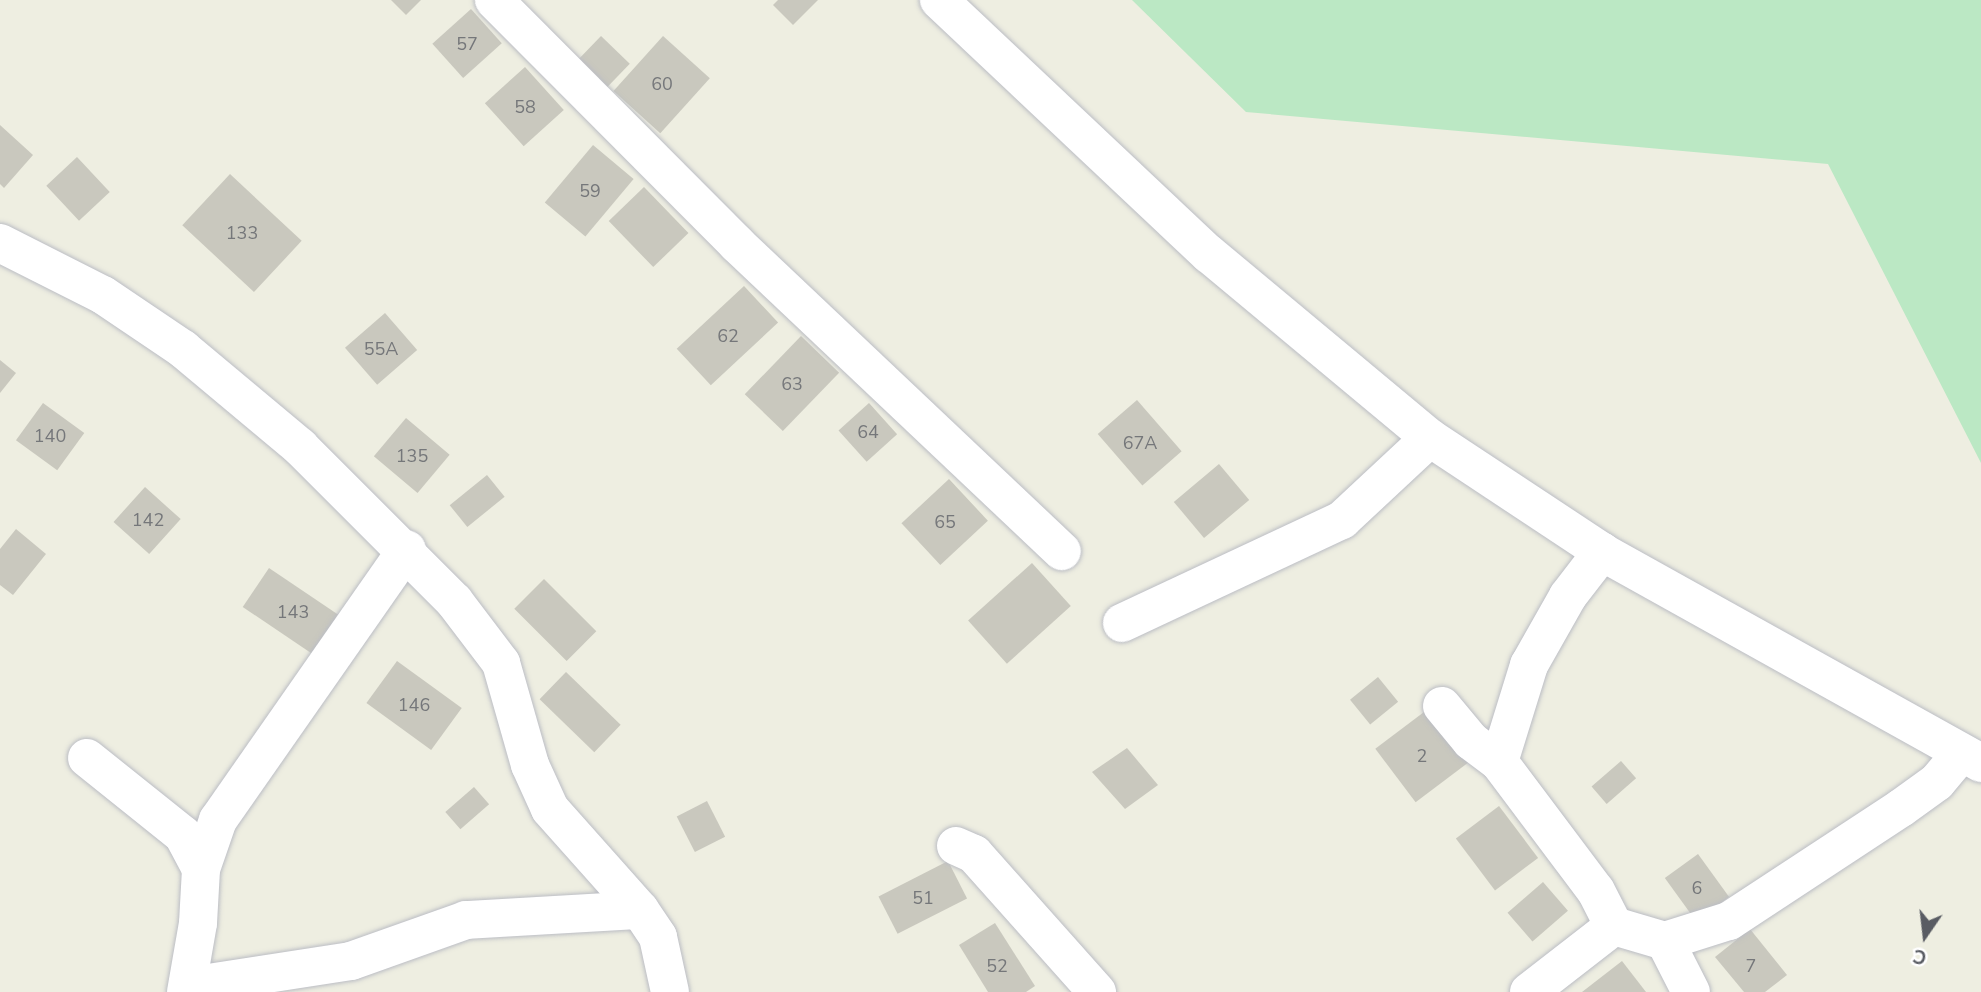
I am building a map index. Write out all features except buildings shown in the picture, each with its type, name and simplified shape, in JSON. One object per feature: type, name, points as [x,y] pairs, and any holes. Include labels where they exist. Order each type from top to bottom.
[{"type":"street","points":[[494,0],[737,244],[1062,551]]},
{"type":"street","points":[[939,0],[1209,254],[1430,438],[1602,552],[1971,758],[1901,808],[1729,921],[1665,941],[1614,926],[1596,891],[1499,762],[1471,741],[1442,706]]},
{"type":"street","points":[[0,243],[103,295],[183,349],[300,447],[407,549],[501,663],[530,765],[550,808],[640,910],[658,937],[670,992]]},
{"type":"street","points":[[1122,623],[1342,520],[1430,438]]},
{"type":"street","points":[[407,549],[218,820],[201,869],[188,989],[351,961],[466,920],[640,910]]},
{"type":"street","points":[[1499,762],[1529,665],[1567,596],[1602,552]]},
{"type":"street","points":[[87,758],[183,835],[201,869]]},
{"type":"street","points":[[956,846],[974,854],[1097,992]]},
{"type":"street","points":[[1529,992],[1614,926]]},
{"type":"street","points":[[1665,941],[1691,992]]},
{"type":"green space","points":[[1132,0],[1981,0],[1981,463],[1828,164],[1246,112]]}]
